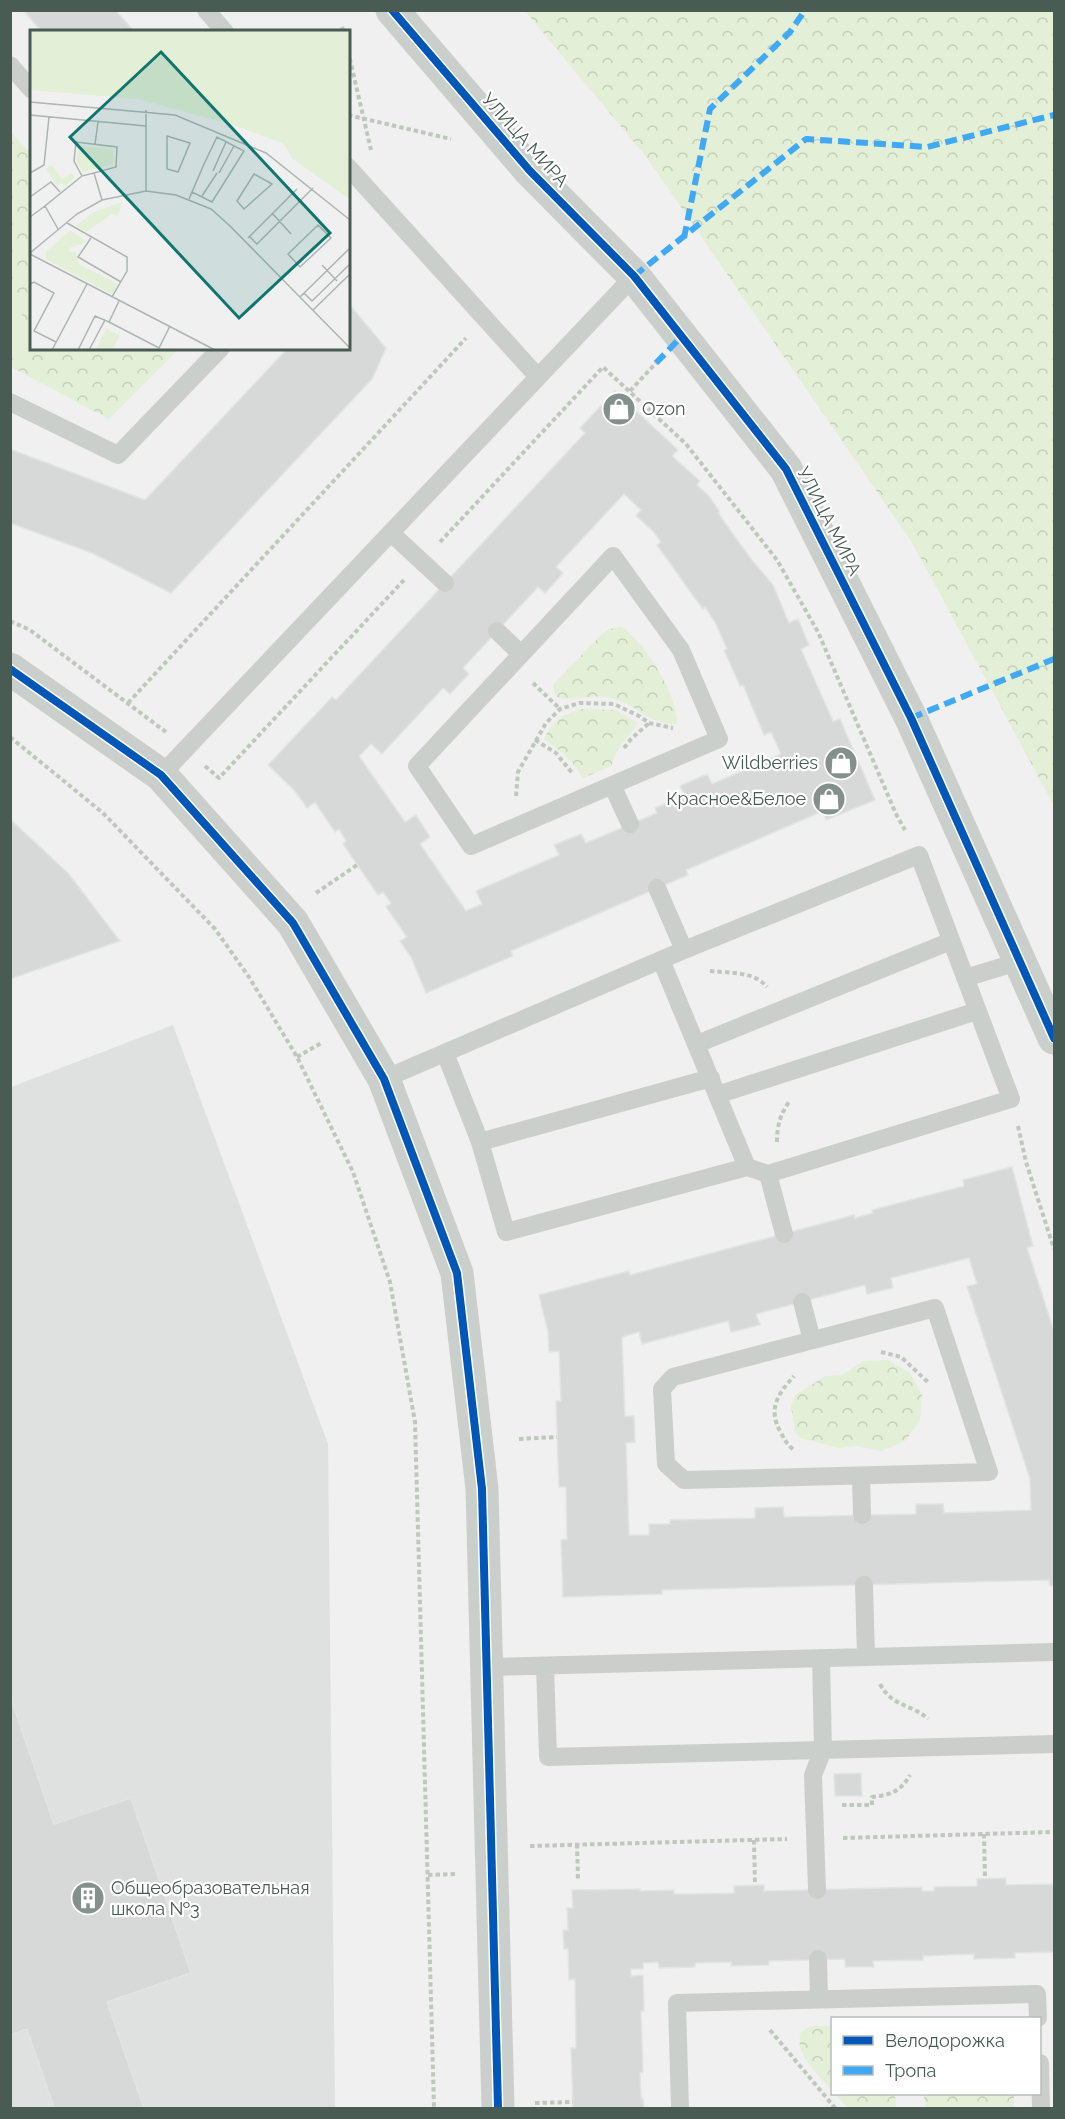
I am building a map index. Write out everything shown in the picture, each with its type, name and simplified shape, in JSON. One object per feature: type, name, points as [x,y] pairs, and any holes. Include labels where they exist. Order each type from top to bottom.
[{"type":"street","name":"УЛИЦА МИРА","points":[[392,10],[530,171],[634,276],[786,469],[911,718],[1054,1038]]},
{"type":"street","points":[[10,669],[161,775],[293,923],[384,1079],[458,1273],[483,1490],[498,2109]]},
{"type":"lane","points":[[206,10],[223,30]]},
{"type":"lane","points":[[10,65],[30,88]]},
{"type":"lane","points":[[350,169],[538,377]]},
{"type":"lane","points":[[161,775],[634,276]]},
{"type":"lane","points":[[10,402],[118,455],[219,350]]},
{"type":"lane","points":[[391,533],[445,583]]},
{"type":"lane","points":[[613,556],[681,650],[719,739],[471,846],[417,766],[613,556]]},
{"type":"lane","points":[[497,631],[517,659]]},
{"type":"lane","points":[[612,785],[630,824]]},
{"type":"lane","points":[[384,1079],[684,950],[919,855],[1011,1099],[773,1173],[747,1167],[506,1233],[480,1142],[445,1053]]},
{"type":"lane","points":[[657,888],[684,950]]},
{"type":"lane","points":[[697,1044],[951,941]]},
{"type":"lane","points":[[661,960],[747,1167]]},
{"type":"lane","points":[[965,978],[1021,961]]},
{"type":"lane","points":[[480,1142],[714,1086],[796,1069],[977,1011]]},
{"type":"lane","points":[[773,1173],[784,1234]]},
{"type":"lane","points":[[802,1302],[812,1341]]},
{"type":"lane","points":[[935,1308],[989,1472],[684,1480],[666,1464],[662,1389],[673,1377],[812,1341],[935,1308]]},
{"type":"lane","points":[[861,1476],[862,1515]]},
{"type":"lane","points":[[864,1585],[870,1657]]},
{"type":"lane","points":[[487,1667],[1054,1652]]},
{"type":"lane","points":[[817,1890],[813,1774],[823,1750],[820,1658]]},
{"type":"lane","points":[[545,1666],[548,1757],[1054,1744]]},
{"type":"lane","points":[[819,1959],[819,1999]]},
{"type":"lane","points":[[680,2109],[677,2003],[1037,1994],[1038,2017]]},
{"type":"path","points":[[350,60],[371,152]]},
{"type":"path","points":[[350,116],[451,139]]},
{"type":"path","points":[[128,703],[485,318]]},
{"type":"path","points":[[630,392],[656,363]]},
{"type":"path","points":[[10,621],[30,630],[128,703],[187,749],[219,778]]},
{"type":"path","points":[[517,659],[560,709]]},
{"type":"path","points":[[515,803],[518,772],[546,723],[560,709],[580,703],[614,704],[649,723],[719,739]]},
{"type":"path","points":[[10,737],[103,813],[215,929],[249,977],[297,1057],[353,1172],[390,1282],[415,1422],[434,2109]]},
{"type":"path","points":[[535,740],[556,753],[570,768],[584,797]]},
{"type":"path","points":[[316,893],[357,865]]},
{"type":"path","points":[[661,960],[709,971],[747,975],[763,982],[785,1008]]},
{"type":"path","points":[[297,1057],[331,1038]]},
{"type":"path","points":[[773,1173],[777,1129],[781,1115],[793,1096],[796,1069]]},
{"type":"path","points":[[1011,1099],[1026,1162],[1054,1250]]},
{"type":"path","points":[[797,1451],[788,1445],[778,1427],[774,1411],[779,1392],[795,1374],[818,1360],[812,1341]]},
{"type":"path","points":[[878,1351],[901,1357],[933,1387],[964,1395]]},
{"type":"path","points":[[519,1439],[557,1437]]},
{"type":"path","points":[[870,1657],[885,1693],[902,1705],[925,1715],[935,1725],[939,1747]]},
{"type":"path","points":[[814,1806],[872,1805],[872,1797]]},
{"type":"path","points":[[984,1834],[985,1878]]},
{"type":"path","points":[[754,1840],[755,1885]]},
{"type":"path","points":[[577,1844],[578,1880]]},
{"type":"path","points":[[747,2001],[835,2109]]},
{"type":"path","points":[[535,2103],[573,2102]]},
{"type":"shaded area","points":[[173,1025],[328,1444],[335,2108],[11,2108],[11,1087]]},
{"type":"green space","points":[[525,11],[1054,11],[1054,806],[913,544],[647,158]]},
{"type":"green space","points":[[10,131],[30,153],[30,350],[178,350],[109,419],[11,367]]},
{"type":"green space","points":[[10,300],[30,325],[30,350],[33,350],[28,360],[11,351]]},
{"type":"green space","points":[[621,627],[640,644],[658,670],[672,699],[677,724],[659,722],[611,698],[567,699],[555,696],[553,685],[600,636],[609,629]]},
{"type":"green space","points":[[580,709],[615,710],[638,723],[618,749],[611,766],[583,778],[566,756],[544,739],[558,720]]},
{"type":"green space","points":[[889,1360],[910,1373],[922,1395],[920,1421],[905,1441],[881,1451],[857,1446],[838,1448],[801,1438],[795,1432],[791,1406],[795,1395],[826,1376],[842,1375],[863,1361]]},
{"type":"green space","points":[[811,2026],[831,2026],[831,2090],[804,2056],[801,2049],[801,2032]]},
{"type":"green space","points":[[836,2095],[895,2095],[896,2108],[847,2108]]},
{"type":"green space","points":[[924,2095],[1014,2095],[1014,2108],[925,2108]]},
{"type":"building","points":[[23,10],[115,10],[133,30],[40,30]]},
{"type":"building","points":[[350,305],[386,348],[372,379],[171,593],[92,553],[10,523],[10,449],[145,500],[286,350],[350,350]]},
{"type":"building","points":[[615,391],[678,450],[672,456],[700,481],[697,485],[709,496],[720,512],[718,513],[751,559],[773,585],[789,623],[798,619],[809,645],[801,649],[833,721],[840,719],[875,800],[826,820],[823,811],[686,870],[688,875],[511,951],[513,956],[426,993],[411,957],[400,941],[407,937],[386,907],[391,903],[383,892],[378,895],[343,844],[346,841],[339,829],[335,832],[315,802],[307,808],[295,791],[268,765],[332,697],[336,700],[585,433],[580,428]],"holes":[[[624,494],[641,510],[636,516],[653,531],[661,542],[657,545],[715,622],[727,649],[724,650],[740,686],[743,685],[764,735],[771,732],[781,754],[712,784],[707,774],[680,786],[685,796],[655,808],[657,813],[586,843],[581,834],[554,845],[559,855],[476,891],[482,904],[466,911],[420,844],[430,837],[416,815],[405,822],[359,756],[371,744],[382,754],[443,688],[450,694],[469,674],[463,668],[538,587],[545,593],[563,573],[556,567]]]},
{"type":"building","points":[[10,819],[68,873],[120,941],[10,979]]},
{"type":"building","points":[[1012,1167],[1033,1246],[1027,1248],[1054,1331],[1054,1586],[1050,1586],[1049,1580],[662,1590],[662,1594],[563,1597],[561,1540],[567,1539],[566,1487],[559,1487],[556,1401],[561,1401],[559,1351],[549,1352],[548,1332],[539,1295],[629,1271],[630,1275],[854,1215],[855,1218],[873,1213],[872,1210],[964,1186],[963,1180]],"holes":[[[969,1258],[977,1284],[967,1286],[1030,1479],[1031,1510],[944,1513],[943,1504],[916,1504],[916,1514],[784,1517],[783,1507],[755,1508],[755,1518],[670,1520],[670,1524],[649,1524],[649,1535],[629,1535],[626,1443],[635,1442],[634,1416],[625,1416],[622,1337],[639,1332],[642,1344],[728,1321],[731,1332],[760,1325],[756,1314],[865,1285],[867,1294],[893,1288],[891,1278]]]},
{"type":"building","name":"Общеобразовательная школа №3","points":[[10,1696],[54,1824],[131,1798],[191,1973],[107,2002],[144,2108],[54,2108],[27,2029],[10,2035]]},
{"type":"building","points":[[861,1773],[862,1796],[835,1796],[834,1774]]},
{"type":"building","points":[[1006,1878],[1006,1885],[1054,1884],[1054,1952],[1015,1953],[1015,1958],[974,1959],[974,1954],[923,1956],[923,1960],[873,1961],[874,1967],[845,1967],[845,1959],[769,1961],[769,1965],[731,1966],[731,1962],[695,1963],[695,1967],[659,1968],[658,1962],[643,1963],[643,1969],[631,1969],[631,1976],[643,1975],[644,2011],[641,2011],[643,2072],[640,2073],[641,2098],[644,2108],[573,2108],[571,2048],[576,2048],[575,1979],[569,1980],[568,1949],[564,1949],[563,1930],[568,1930],[567,1908],[573,1908],[572,1890],[640,1889],[640,1891],[674,1890],[674,1894],[734,1893],[734,1886],[764,1885],[764,1891],[922,1887],[922,1891],[934,1891],[934,1887],[977,1886],[977,1879]]},
{"type":"marked path","points":[[684,238],[710,109],[790,32],[805,10]]},
{"type":"marked path","points":[[634,276],[806,139],[927,147],[1054,115]]},
{"type":"marked path","points":[[656,363],[682,336]]},
{"type":"marked path","points":[[911,718],[1054,659]]},
{"type":"cycle path","points":[[392,10],[530,171],[634,276],[786,469],[911,718],[1054,1038]]},
{"type":"cycle path","points":[[10,669],[161,775],[293,923],[384,1079],[457,1273],[482,1489],[498,2108]]},
{"type":"place","name":"Ozon","points":[[619,409]]},
{"type":"place","name":"Wildberries","points":[[841,763]]},
{"type":"place","name":"Красное&Белое","points":[[829,799]]},
{"type":"place","name":"Общеобразовательная школа №3","points":[[88,1898]]}]
